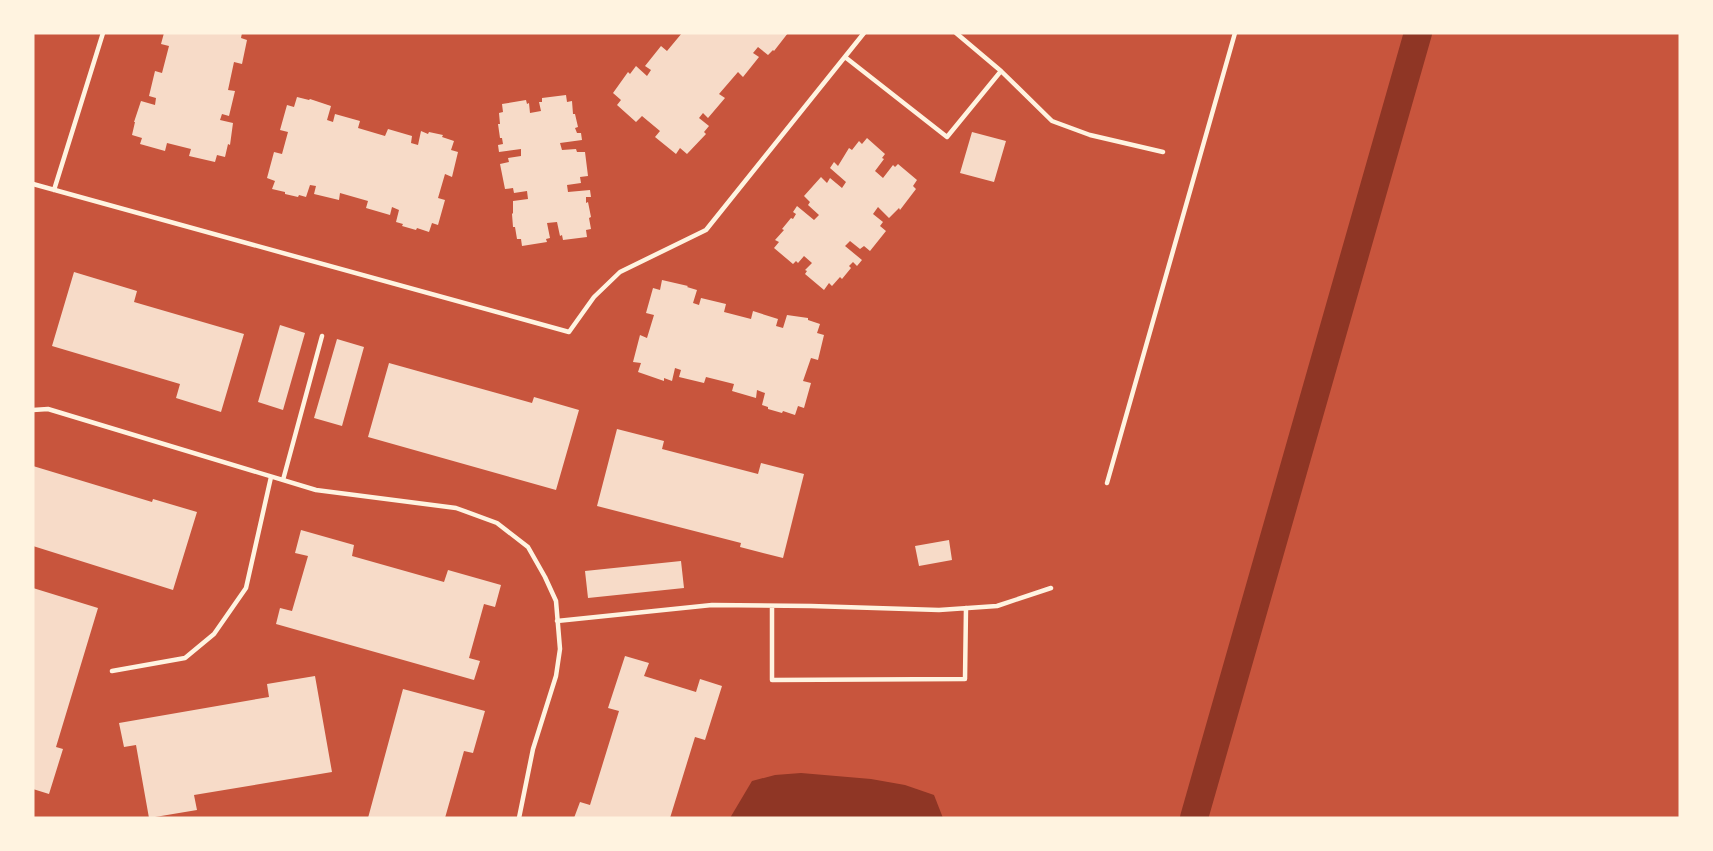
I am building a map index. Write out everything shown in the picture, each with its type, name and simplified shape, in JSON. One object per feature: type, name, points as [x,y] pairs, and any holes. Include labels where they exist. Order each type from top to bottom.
[{"type":"lane","points":[[54,190],[103,33]]},
{"type":"lane","points":[[33,184],[569,332],[594,297],[620,272],[706,230],[864,33]]},
{"type":"lane","points":[[956,33],[1001,71],[1052,122],[1090,135],[1163,152]]},
{"type":"lane","points":[[1107,483],[1235,33]]},
{"type":"lane","points":[[845,57],[947,136],[1001,71]]},
{"type":"lane","points":[[283,480],[322,336]]},
{"type":"lane","points":[[33,410],[48,409],[316,490],[456,508],[497,523],[528,547],[556,601],[560,649],[556,676],[533,749],[519,818]]},
{"type":"lane","points":[[112,671],[184,658],[214,634],[246,588],[271,477]]},
{"type":"lane","points":[[557,621],[712,605],[939,610],[997,606],[1051,588]]},
{"type":"lane","points":[[772,606],[772,680],[965,679],[966,608]]},
{"type":"shaded area","points":[[801,773],[871,779],[905,785],[934,795],[943,818],[730,818],[752,781],[775,775]]},
{"type":"building","points":[[164,33],[242,33],[241,38],[247,40],[242,64],[234,62],[228,90],[235,91],[229,116],[222,114],[220,120],[233,123],[230,145],[228,144],[225,157],[217,155],[215,162],[189,156],[191,149],[167,143],[165,151],[140,144],[142,138],[132,135],[141,101],[155,105],[156,98],[149,96],[155,71],[162,73],[169,46],[161,44]]},
{"type":"building","points":[[682,33],[788,33],[768,55],[758,47],[753,53],[759,57],[743,77],[738,72],[719,94],[725,98],[708,118],[703,113],[699,118],[709,126],[704,132],[706,134],[687,154],[680,148],[676,154],[655,137],[660,131],[642,116],[636,122],[617,105],[621,100],[613,93],[628,72],[630,74],[636,66],[647,76],[651,70],[645,66],[661,46],[667,51]]},
{"type":"building","points":[[566,95],[567,102],[572,101],[573,114],[575,114],[578,127],[575,128],[577,133],[581,133],[582,140],[560,143],[562,150],[576,149],[577,152],[585,152],[588,176],[580,177],[581,183],[567,185],[568,192],[590,190],[591,197],[586,197],[586,203],[588,202],[591,217],[589,218],[591,229],[586,230],[587,237],[563,240],[557,222],[547,223],[550,238],[546,239],[547,242],[522,246],[521,239],[517,239],[515,227],[513,227],[513,201],[528,199],[527,191],[514,193],[513,188],[505,189],[500,164],[509,162],[508,158],[521,156],[521,149],[499,152],[498,145],[503,144],[498,124],[500,124],[499,113],[503,112],[502,104],[526,100],[527,104],[529,103],[530,113],[541,111],[539,102],[542,102],[542,98]]},
{"type":"building","points":[[297,97],[331,106],[327,120],[333,122],[335,114],[360,121],[358,128],[385,136],[388,129],[412,136],[411,143],[418,145],[421,131],[443,135],[442,137],[454,141],[451,150],[458,152],[452,177],[445,174],[438,198],[445,200],[438,225],[432,223],[429,232],[402,226],[403,224],[396,222],[399,210],[392,207],[390,215],[366,208],[368,201],[340,193],[339,200],[314,194],[316,186],[310,185],[306,197],[285,194],[285,192],[272,189],[275,181],[267,178],[274,152],[282,154],[288,132],[280,130],[287,105],[294,107]]},
{"type":"building","points":[[972,132],[1006,141],[994,182],[960,173]]},
{"type":"building","points":[[867,138],[885,154],[875,171],[883,178],[893,165],[895,167],[898,164],[917,180],[913,186],[916,189],[900,210],[899,208],[889,218],[878,207],[873,214],[883,222],[880,226],[886,231],[870,251],[864,246],[860,249],[850,241],[845,246],[862,260],[857,266],[853,262],[842,279],[840,277],[832,286],[829,283],[824,290],[805,274],[807,271],[805,270],[812,263],[804,256],[798,263],[796,261],[793,264],[774,248],[779,242],[775,240],[791,218],[793,219],[796,214],[793,212],[797,206],[814,220],[819,215],[808,205],[810,202],[804,196],[821,177],[827,183],[830,178],[842,188],[846,182],[830,168],[834,162],[838,166],[849,148],[852,150],[859,141],[862,144]]},
{"type":"building","points":[[74,272],[137,291],[134,302],[244,334],[221,412],[176,398],[180,384],[52,346]]},
{"type":"building","points":[[662,280],[697,290],[693,303],[699,305],[701,298],[726,304],[724,312],[751,319],[753,311],[778,319],[776,326],[783,328],[787,315],[808,318],[820,324],[817,333],[824,335],[818,360],[811,358],[803,381],[811,383],[804,408],[798,406],[795,415],[768,409],[762,405],[765,393],[757,390],[756,398],[732,391],[734,384],[706,377],[704,383],[679,377],[681,370],[675,368],[672,381],[664,378],[664,381],[638,372],[641,363],[633,362],[640,335],[647,338],[654,315],[646,313],[653,288],[660,290]]},
{"type":"building","points":[[280,325],[305,333],[283,410],[258,402]]},
{"type":"building","points":[[337,339],[364,347],[342,426],[314,418]]},
{"type":"building","points":[[389,363],[532,403],[534,397],[579,410],[556,490],[368,437]]},
{"type":"building","points":[[617,429],[664,441],[662,449],[758,474],[761,463],[804,474],[783,558],[740,547],[741,543],[597,506]]},
{"type":"building","points":[[33,466],[152,502],[153,499],[197,512],[173,590],[33,546]]},
{"type":"building","points":[[301,530],[354,545],[352,556],[444,582],[448,570],[501,585],[495,607],[484,604],[469,658],[480,661],[474,680],[276,624],[280,608],[292,611],[308,556],[295,553]]},
{"type":"building","points":[[949,540],[952,560],[919,566],[915,546]]},
{"type":"building","points":[[681,561],[684,588],[588,598],[585,571]]},
{"type":"building","points":[[33,588],[98,608],[56,747],[63,749],[49,794],[33,789]]},
{"type":"building","points":[[625,656],[649,663],[644,676],[696,692],[700,679],[722,686],[705,740],[695,737],[670,818],[574,818],[580,802],[590,805],[619,711],[608,708]]},
{"type":"building","points":[[315,676],[332,772],[194,795],[197,810],[149,818],[136,745],[124,747],[119,723],[269,697],[267,684]]},
{"type":"building","points":[[403,689],[485,711],[473,753],[464,751],[445,818],[368,818]]},
{"type":"waterway","points":[[1194,818],[1418,33]]}]
